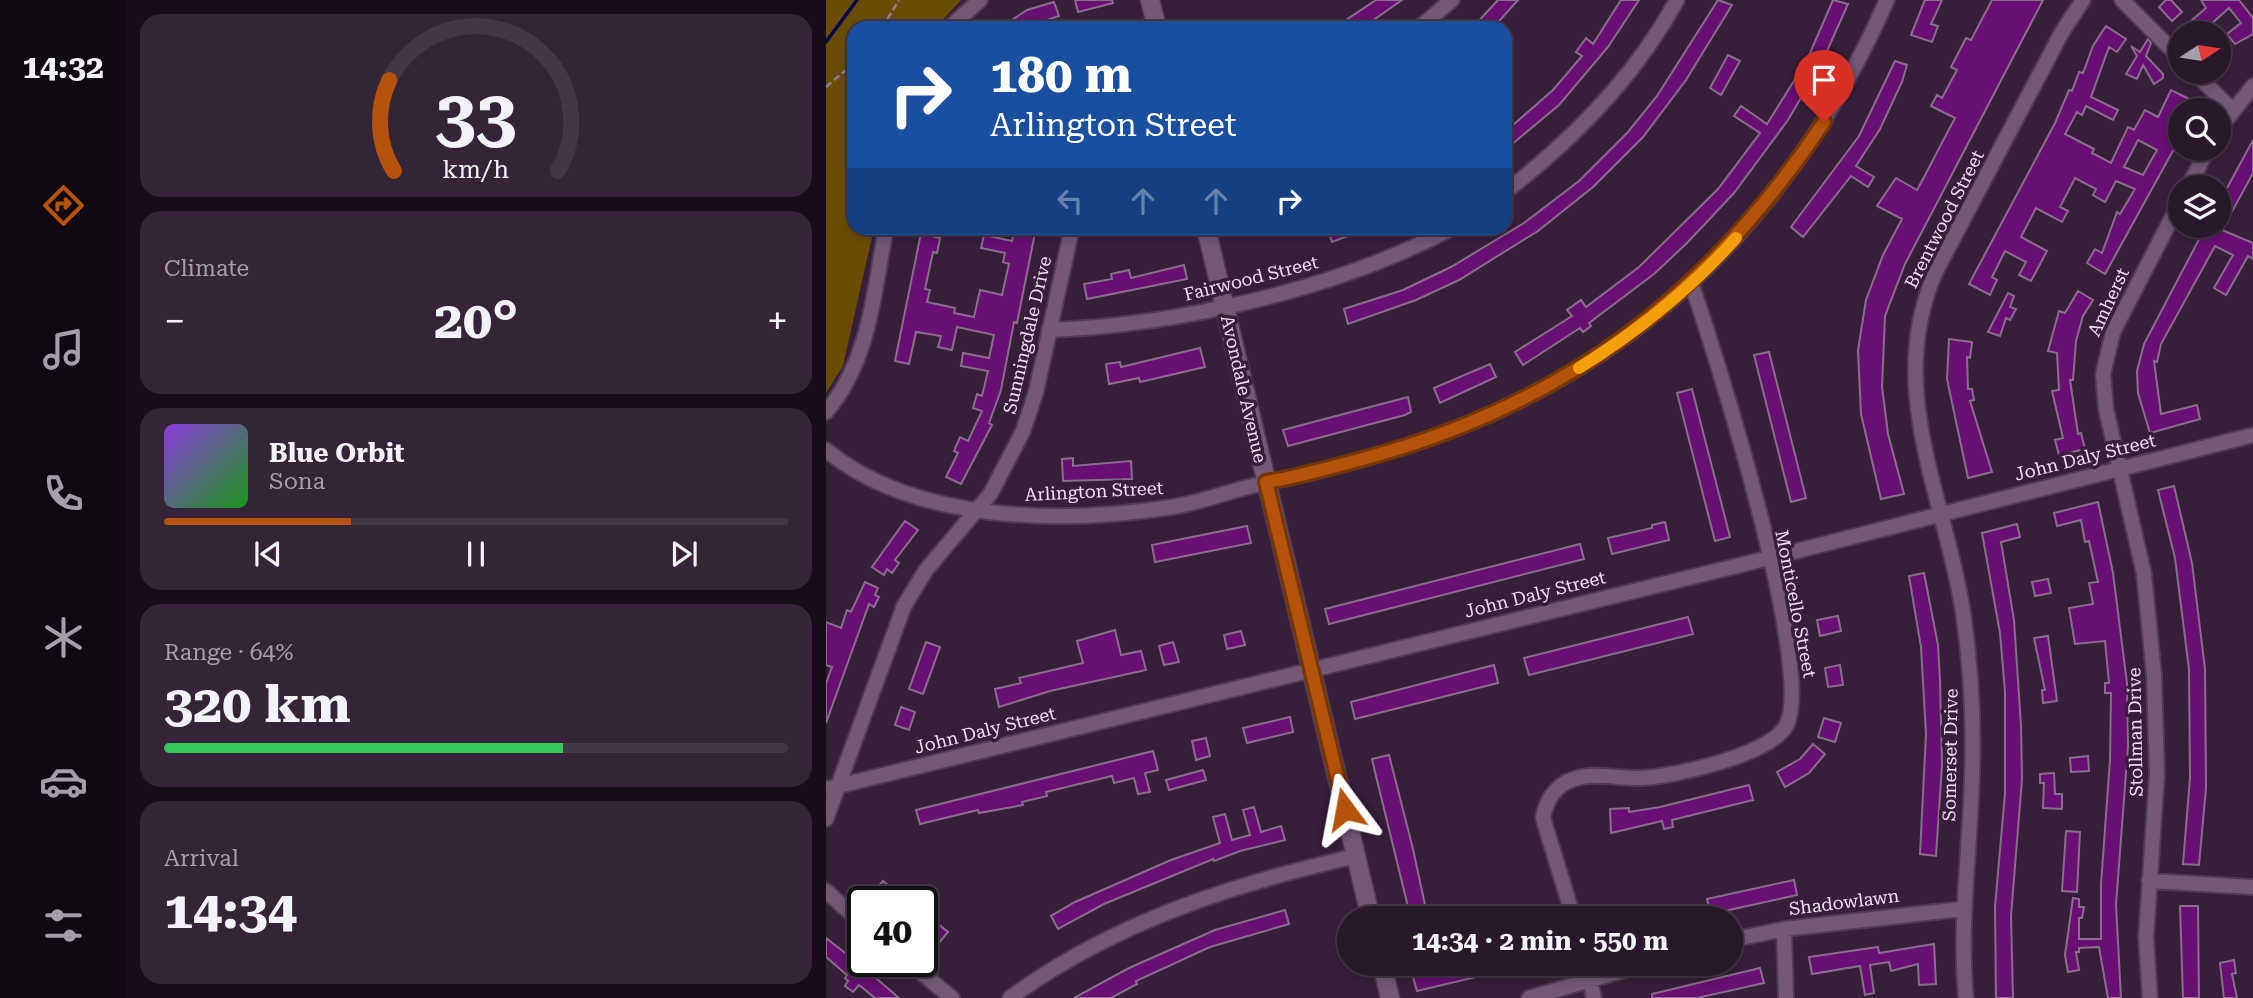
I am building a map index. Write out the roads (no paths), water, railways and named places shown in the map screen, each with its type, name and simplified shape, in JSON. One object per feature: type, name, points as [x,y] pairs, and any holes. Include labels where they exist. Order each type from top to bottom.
[{"type":"street","points":[[957,21],[980,0]]},
{"type":"street","points":[[1150,0],[1155,21]]},
{"type":"street","points":[[1427,21],[1451,0]]},
{"type":"street","points":[[1512,187],[1537,168],[1598,110],[1628,74],[1677,0]]},
{"type":"street","name":"Arlington Street","points":[[826,450],[854,470],[902,491],[978,510],[1039,515],[1144,510],[1196,502],[1409,447],[1495,414],[1597,357],[1691,283],[1726,249],[1794,167],[1845,87],[1887,0]]},
{"type":"street","name":"Brentwood Street","points":[[1943,514],[1914,393],[1914,353],[1922,308],[1936,271],[2062,32],[2083,0]]},
{"type":"street","points":[[2122,0],[2168,46]]},
{"type":"street","points":[[2206,84],[2220,98]]},
{"type":"street","points":[[2231,109],[2253,86]]},
{"type":"street","name":"Amherst","points":[[2120,467],[2104,396],[2107,348],[2168,226]]},
{"type":"street","points":[[826,412],[840,396],[860,356],[886,235]]},
{"type":"street","name":"Sunningdale Drive","points":[[826,820],[832,787],[904,607],[926,570],[978,510],[1002,475],[1023,431],[1070,235]]},
{"type":"street","name":"Avondale Avenue","points":[[1208,235],[1368,906]]},
{"type":"street","name":"Fairwood Street","points":[[1049,330],[1138,323],[1225,305],[1373,264],[1437,235]]},
{"type":"street","name":"Monticello Street","points":[[1570,906],[1543,818],[1547,804],[1557,789],[1574,779],[1586,777],[1643,778],[1716,763],[1761,746],[1786,726],[1793,697],[1784,629],[1769,558],[1727,387],[1691,283]]},
{"type":"street","name":"John Daly Street","points":[[832,787],[1769,558],[2253,435]]},
{"type":"street","name":"Stollman Drive","points":[[2120,467],[2144,574],[2154,675],[2157,774],[2146,937],[2150,998]]},
{"type":"street","name":"Somerset Drive","points":[[1943,514],[1962,611],[1972,700],[1972,777],[1962,909],[1966,998]]},
{"type":"street","points":[[1010,998],[1064,963],[1152,918],[1240,886],[1356,856]]},
{"type":"street","points":[[2149,881],[2253,887]]},
{"type":"street","points":[[826,891],[847,910]]},
{"type":"street","name":"Shadowlawn","points":[[1743,938],[1784,929],[1962,909]]},
{"type":"street","points":[[1784,929],[1786,998]]},
{"type":"street","points":[[1385,976],[1390,998]]},
{"type":"street","points":[[1589,976],[1594,998]]},
{"type":"street","points":[[1529,998],[1606,976]]},
{"type":"street","points":[[926,977],[952,998]]},
{"type":"waterway","points":[[826,42],[857,0]]}]
